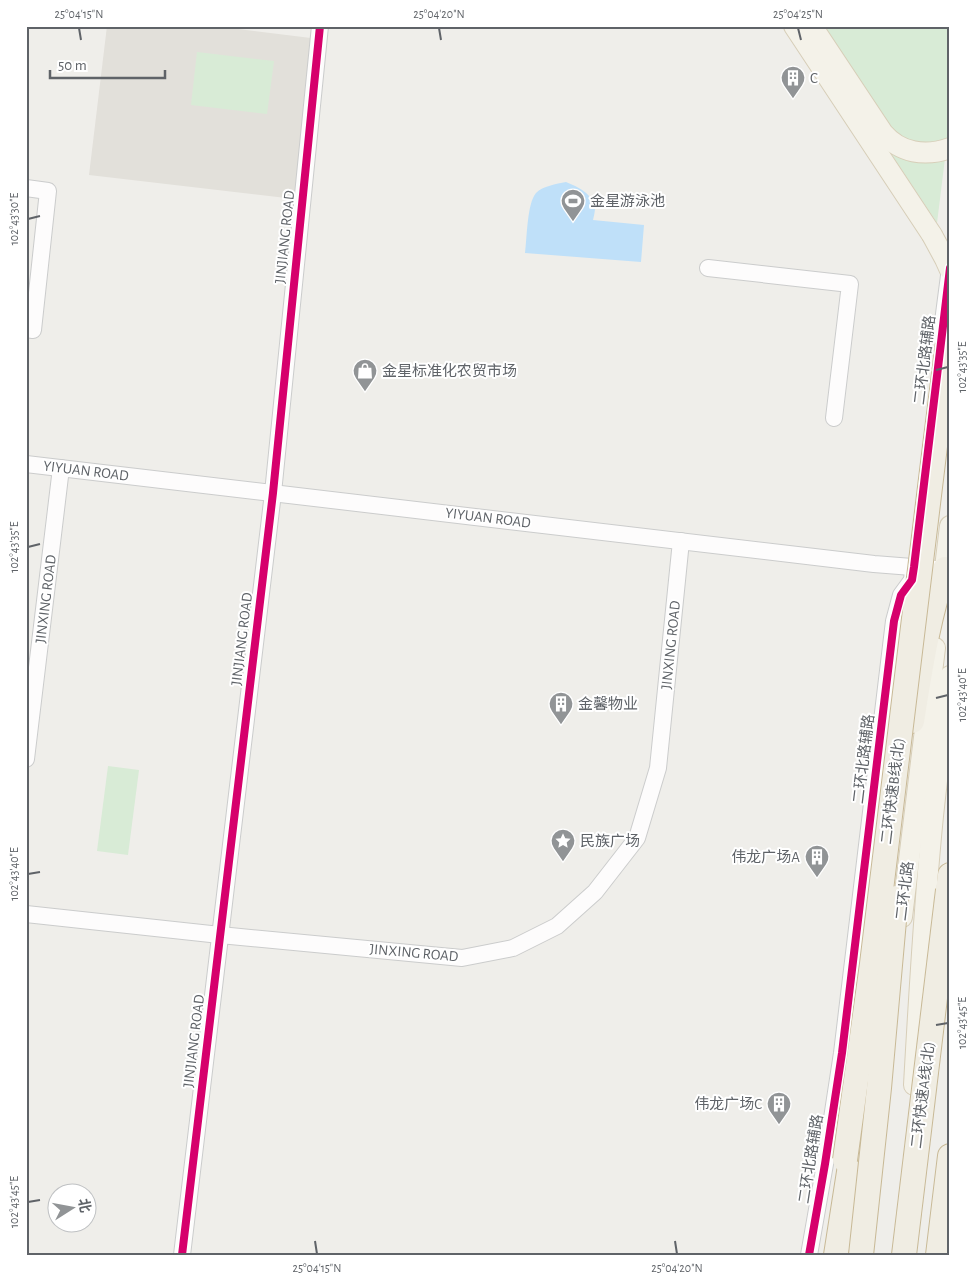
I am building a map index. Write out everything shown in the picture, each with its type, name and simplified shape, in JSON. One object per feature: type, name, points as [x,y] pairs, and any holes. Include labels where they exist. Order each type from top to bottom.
[{"type":"highway","name":"二环快速B线(北)","points":[[830,1255],[860,1060],[950,326]]},
{"type":"highway","points":[[861,1255],[888,991],[924,542]]},
{"type":"highway","points":[[836,1255],[876,988],[921,773],[914,707],[932,617],[947,569]]},
{"type":"highway","name":"二环快速A线(北)","points":[[906,1255],[950,875]]},
{"type":"highway","points":[[938,1255],[950,1156]]},
{"type":"highway","points":[[906,1255],[908,1213]]},
{"type":"main road","points":[[794,26],[932,235],[950,269]]},
{"type":"main road","points":[[812,26],[883,134],[889,140],[896,146],[914,152],[935,152],[950,148]]},
{"type":"main road","name":"二环北路","points":[[861,1255],[947,569],[950,526]]},
{"type":"main road","points":[[913,573],[904,648],[914,707]]},
{"type":"main road","name":"二环北路","points":[[908,1213],[922,946],[929,863],[921,773],[950,676]]},
{"type":"main road","points":[[921,773],[943,752],[950,734]]},
{"type":"street","name":"JINJIANG ROAD","points":[[182,1255],[273,493],[320,26]]},
{"type":"street","points":[[26,188],[48,192],[32,330],[26,329]]},
{"type":"street","points":[[708,268],[850,284],[834,418]]},
{"type":"street","name":"二环北路辅路","points":[[809,1255],[842,1053],[894,621],[901,595],[913,573],[950,269]]},
{"type":"street","name":"YIYUAN ROAD","points":[[26,464],[874,564],[913,573],[947,569]]},
{"type":"street","name":"JINXING ROAD","points":[[26,760],[61,468]]},
{"type":"street","name":"JINXING ROAD","points":[[26,914],[462,958],[513,948],[557,926],[595,892],[637,838],[658,768],[681,541]]},
{"type":"street","points":[[908,1213],[916,1140],[950,963]]},
{"type":"shaded area","points":[[107,26],[215,26],[319,39],[303,200],[89,175]]},
{"type":"green space","points":[[806,26],[950,26],[950,118],[937,223]]},
{"type":"green space","points":[[197,52],[274,61],[267,114],[191,105]]},
{"type":"green space","points":[[108,766],[139,770],[128,855],[97,851]]},
{"type":"water","name":"金星游泳池","points":[[566,182],[580,188],[591,198],[595,208],[593,220],[644,225],[641,262],[525,253],[529,213],[533,198],[542,189]]},
{"type":"cycle path","points":[[182,1255],[273,493],[320,26]]},
{"type":"cycle path","points":[[809,1255],[842,1053],[894,621],[901,595],[912,580],[914,567],[950,268]]},
{"type":"place","name":"C","points":[[793,99]]},
{"type":"place","name":"金星游泳池","points":[[573,222]]},
{"type":"place","name":"金星标准化农贸市场","points":[[365,392]]},
{"type":"place","name":"金馨物业","points":[[561,725]]},
{"type":"place","name":"民族广场","points":[[563,862]]},
{"type":"place","name":"伟龙广场A","points":[[817,878]]},
{"type":"place","name":"伟龙广场C","points":[[779,1125]]}]
